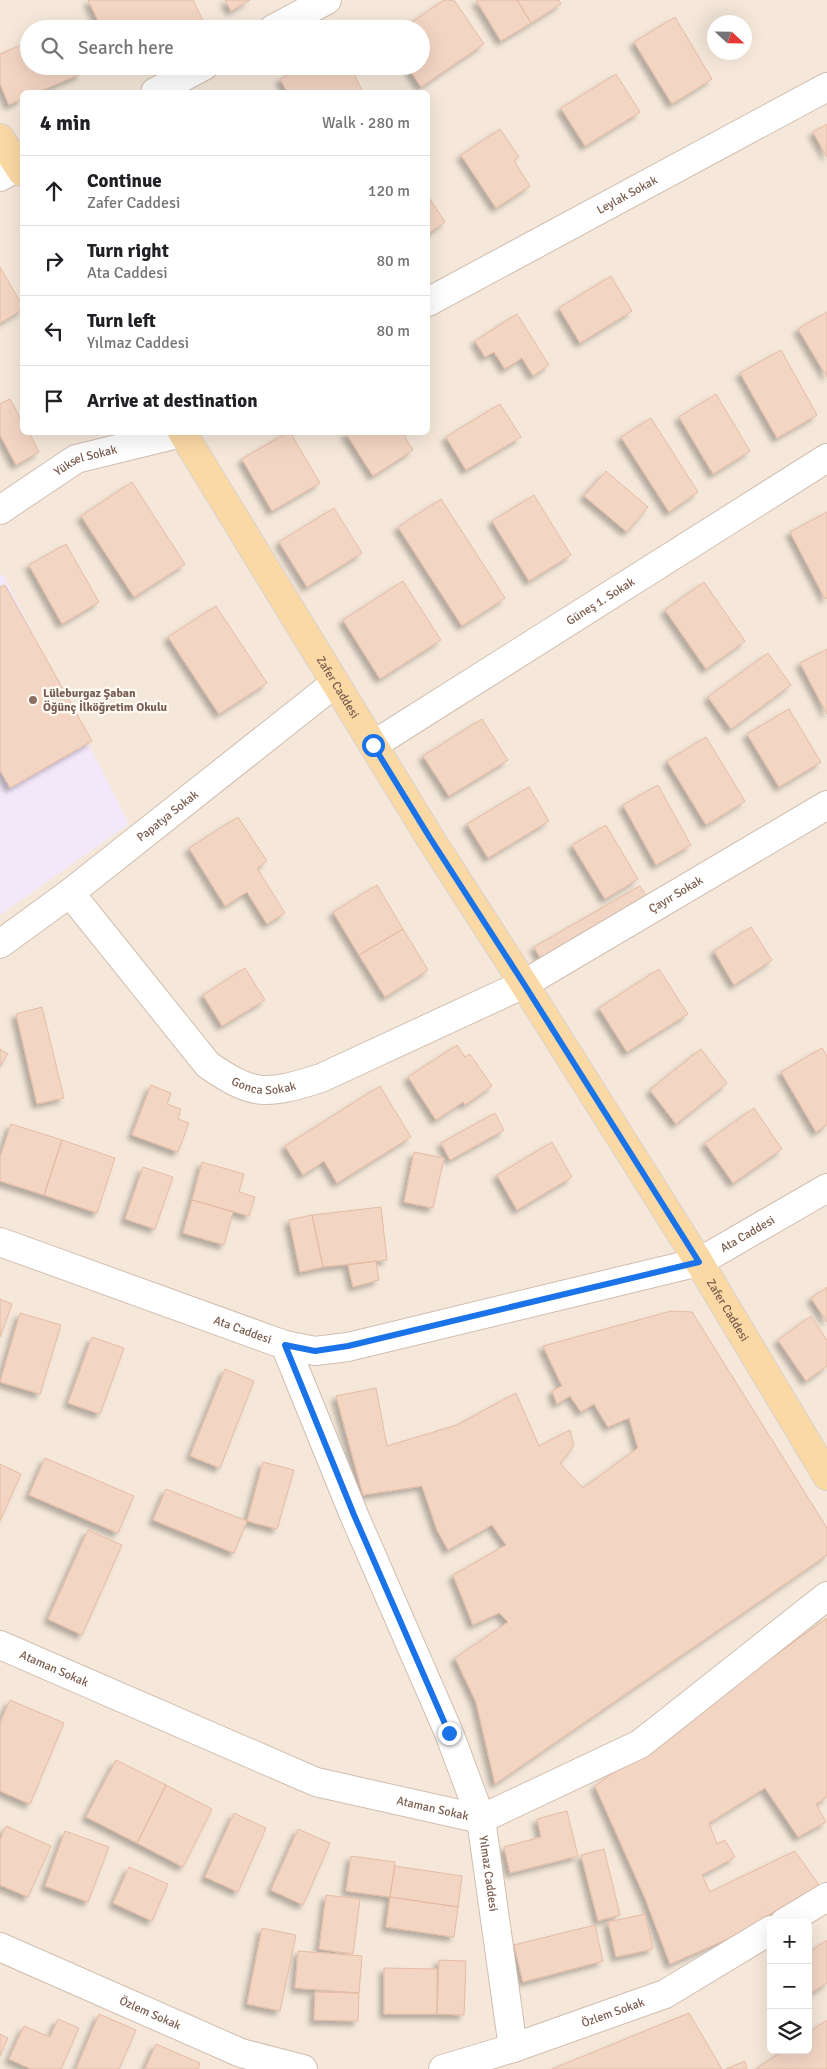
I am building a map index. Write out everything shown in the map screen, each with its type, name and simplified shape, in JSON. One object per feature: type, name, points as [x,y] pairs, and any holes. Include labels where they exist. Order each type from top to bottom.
[{"type":"main road","points":[[0,138],[16,170]]},
{"type":"main road","name":"Zafer Caddesi","points":[[185,435],[334,684],[699,1262],[827,1476]]},
{"type":"street","points":[[290,20],[327,0]]},
{"type":"street","points":[[159,90],[187,75]]},
{"type":"street","name":"Leylak Sokak","points":[[430,301],[827,86]]},
{"type":"street","name":"Yüksel Sokak","points":[[0,510],[76,459],[176,435]]},
{"type":"street","name":"Güneş 1. Sokak","points":[[373,745],[827,458]]},
{"type":"street","name":"Papatya Sokak","points":[[0,944],[70,893],[334,684]]},
{"type":"street","name":"Çayır Sokak","points":[[524,984],[827,804]]},
{"type":"street","name":"Gonca Sokak","points":[[70,893],[208,1065],[234,1082],[262,1092],[290,1088],[320,1078],[524,984]]},
{"type":"street","name":"Ata Caddesi","points":[[0,1242],[285,1345],[315,1351],[348,1346],[699,1262],[827,1188]]},
{"type":"street","name":"Yılmaz Caddesi","points":[[285,1345],[350,1506],[449,1733],[481,1819],[513,2048]]},
{"type":"street","name":"Ataman Sokak","points":[[0,1645],[316,1782],[481,1819],[640,1744],[827,1596]]},
{"type":"street","points":[[791,1919],[827,1897]]},
{"type":"street","name":"Özlem Sokak","points":[[443,2069],[513,2048],[665,1994],[767,1932]]},
{"type":"street","name":"Özlem Sokak","points":[[0,1947],[242,2054],[303,2069]]},
{"type":"shaded area","points":[[0,0],[827,0],[827,2069],[0,2069]]},
{"type":"shaded area","name":"Lüleburgaz Şaban Öğünç İlköğretim Okulu","points":[[3,574],[129,824],[0,915],[0,576]]},
{"type":"building","points":[[88,0],[193,0],[203,20],[98,20]]},
{"type":"building","points":[[225,0],[250,0],[231,11]]},
{"type":"building","points":[[444,0],[454,0],[484,44],[421,87],[413,75],[430,75],[430,20],[415,20]]},
{"type":"building","points":[[476,0],[517,0],[531,23],[501,41]]},
{"type":"building","points":[[517,0],[559,0],[561,4],[531,23]]},
{"type":"building","points":[[675,17],[712,79],[672,104],[634,42]]},
{"type":"building","points":[[20,46],[20,75],[79,75],[43,90],[20,90],[20,100],[9,105],[0,84],[0,54]]},
{"type":"building","points":[[616,74],[640,112],[585,146],[561,108]]},
{"type":"building","points":[[288,75],[354,75],[362,90],[286,90],[280,79]]},
{"type":"building","points":[[827,124],[827,157],[813,132]]},
{"type":"building","points":[[500,129],[519,157],[514,161],[530,186],[496,208],[461,155]]},
{"type":"building","points":[[430,199],[445,222],[430,233]]},
{"type":"building","points":[[0,267],[20,302],[20,311],[0,323]]},
{"type":"building","points":[[611,276],[632,311],[580,343],[559,308]]},
{"type":"building","points":[[827,312],[827,377],[798,329]]},
{"type":"building","points":[[517,314],[549,365],[533,376],[522,358],[505,369],[494,352],[485,357],[475,341]]},
{"type":"building","points":[[781,350],[817,415],[777,438],[740,373]]},
{"type":"building","points":[[716,394],[750,451],[713,474],[679,417]]},
{"type":"building","points":[[10,399],[20,417],[20,435],[30,435],[39,452],[16,465],[0,435],[0,404]]},
{"type":"building","points":[[500,404],[521,437],[466,470],[446,437]]},
{"type":"building","points":[[651,418],[698,492],[669,512],[621,437]]},
{"type":"building","points":[[283,435],[292,435],[320,483],[272,511],[242,459]]},
{"type":"building","points":[[347,435],[404,435],[413,450],[373,476]]},
{"type":"building","points":[[606,471],[648,507],[627,532],[584,496]]},
{"type":"building","points":[[132,482],[185,564],[134,597],[81,516]]},
{"type":"building","points":[[534,495],[571,555],[529,581],[492,521]]},
{"type":"building","points":[[441,499],[505,598],[462,626],[398,527]]},
{"type":"building","points":[[334,508],[362,553],[307,587],[279,542]]},
{"type":"building","points":[[827,512],[827,598],[825,599],[790,532]]},
{"type":"building","points":[[66,544],[99,602],[62,624],[29,565]]},
{"type":"building","points":[[403,581],[441,640],[380,679],[343,620]]},
{"type":"building","points":[[704,582],[745,641],[706,669],[665,610]]},
{"type":"building","points":[[5,585],[92,741],[10,788],[0,770],[0,587]]},
{"type":"building","points":[[216,606],[267,683],[219,714],[168,637]]},
{"type":"building","points":[[827,649],[827,714],[800,663]]},
{"type":"building","points":[[768,653],[791,685],[731,729],[708,697]]},
{"type":"building","points":[[789,709],[821,762],[779,787],[747,734]]},
{"type":"building","points":[[482,719],[508,760],[449,796],[423,756]]},
{"type":"building","points":[[706,737],[745,801],[706,825],[667,761]]},
{"type":"building","points":[[658,785],[691,845],[656,865],[623,805]]},
{"type":"building","points":[[529,787],[549,821],[488,858],[467,824]]},
{"type":"building","points":[[238,817],[267,861],[257,868],[285,913],[267,924],[247,892],[225,906],[189,848]]},
{"type":"building","points":[[606,825],[638,879],[605,899],[572,845]]},
{"type":"building","points":[[377,885],[403,929],[359,955],[333,912]]},
{"type":"building","points":[[640,886],[648,899],[542,961],[534,947]]},
{"type":"building","points":[[751,927],[772,960],[734,985],[714,951]]},
{"type":"building","points":[[403,929],[428,970],[385,997],[359,955]]},
{"type":"building","points":[[245,968],[265,1000],[222,1026],[203,995]]},
{"type":"building","points":[[659,969],[688,1014],[627,1052],[599,1008]]},
{"type":"building","points":[[42,1007],[64,1098],[37,1104],[16,1014]]},
{"type":"building","points":[[457,1045],[465,1057],[470,1054],[492,1086],[465,1105],[463,1102],[436,1120],[408,1077]]},
{"type":"building","points":[[822,1048],[827,1056],[827,1125],[816,1132],[781,1072]]},
{"type":"building","points":[[0,1049],[8,1054],[0,1066]]},
{"type":"building","points":[[701,1049],[727,1083],[676,1124],[650,1090]]},
{"type":"building","points":[[151,1085],[171,1093],[167,1104],[181,1109],[178,1119],[189,1123],[178,1152],[132,1135]]},
{"type":"building","points":[[380,1086],[411,1137],[337,1183],[324,1161],[303,1175],[285,1146]]},
{"type":"building","points":[[754,1108],[782,1149],[733,1183],[705,1143]]},
{"type":"building","points":[[495,1113],[504,1130],[450,1160],[441,1143]]},
{"type":"building","points":[[11,1124],[62,1140],[44,1195],[0,1181],[0,1157]]},
{"type":"building","points":[[62,1140],[115,1158],[97,1213],[44,1195]]},
{"type":"building","points":[[552,1142],[572,1177],[517,1210],[497,1175]]},
{"type":"building","points":[[414,1152],[444,1158],[433,1208],[404,1202]]},
{"type":"building","points":[[202,1162],[244,1174],[239,1192],[255,1197],[249,1216],[192,1200]]},
{"type":"building","points":[[143,1167],[173,1177],[155,1229],[125,1219]]},
{"type":"building","points":[[192,1200],[233,1212],[224,1245],[183,1233]]},
{"type":"building","points":[[381,1207],[387,1260],[323,1267],[312,1215]]},
{"type":"building","points":[[312,1215],[323,1267],[300,1272],[289,1220]]},
{"type":"building","points":[[376,1261],[379,1280],[353,1287],[348,1265]]},
{"type":"building","points":[[827,1287],[827,1322],[811,1298]]},
{"type":"building","points":[[0,1299],[12,1304],[0,1337]]},
{"type":"building","points":[[671,1311],[692,1312],[827,1528],[827,1555],[495,1784],[476,1702],[455,1658],[508,1622],[499,1613],[473,1625],[453,1575],[506,1545],[492,1525],[448,1550],[437,1530],[422,1486],[363,1495],[336,1396],[376,1388],[387,1446],[457,1425],[516,1393],[539,1446],[570,1430],[574,1446],[560,1463],[583,1488],[638,1448],[629,1418],[608,1427],[594,1404],[581,1412],[570,1396],[557,1404],[552,1391],[562,1386],[543,1346]]},
{"type":"building","points":[[20,1313],[61,1325],[40,1394],[0,1382]]},
{"type":"building","points":[[811,1316],[827,1340],[827,1366],[806,1381],[778,1340]]},
{"type":"building","points":[[92,1337],[124,1348],[100,1414],[68,1403]]},
{"type":"building","points":[[225,1369],[254,1381],[220,1468],[190,1456]]},
{"type":"building","points":[[45,1458],[134,1496],[118,1533],[29,1495]]},
{"type":"building","points":[[263,1462],[294,1470],[277,1529],[247,1521]]},
{"type":"building","points":[[0,1464],[21,1474],[0,1521]]},
{"type":"building","points":[[166,1489],[247,1521],[234,1553],[153,1520]]},
{"type":"building","points":[[88,1530],[122,1545],[82,1635],[48,1619]]},
{"type":"building","points":[[827,1618],[827,1797],[816,1804],[826,1822],[798,1837],[765,1788],[709,1823],[717,1844],[725,1840],[735,1857],[702,1875],[710,1892],[795,1851],[819,1885],[730,1938],[670,1964],[645,1898],[595,1786]]},
{"type":"building","points":[[10,1700],[64,1723],[30,1804],[0,1791],[0,1723]]},
{"type":"building","points":[[116,1760],[166,1785],[137,1843],[86,1817]]},
{"type":"building","points":[[166,1785],[212,1809],[183,1867],[137,1843]]},
{"type":"building","points":[[567,1811],[578,1856],[510,1873],[504,1847],[541,1837],[537,1819]]},
{"type":"building","points":[[234,1813],[266,1828],[238,1892],[205,1877]]},
{"type":"building","points":[[6,1826],[51,1846],[28,1897],[0,1885],[0,1840]]},
{"type":"building","points":[[298,1829],[330,1843],[303,1905],[271,1890]]},
{"type":"building","points":[[65,1831],[109,1847],[88,1902],[45,1886]]},
{"type":"building","points":[[604,1849],[620,1915],[598,1921],[581,1855]]},
{"type":"building","points":[[351,1856],[395,1862],[390,1897],[346,1891]]},
{"type":"building","points":[[395,1866],[462,1876],[458,1907],[390,1897]]},
{"type":"building","points":[[129,1867],[168,1884],[152,1921],[113,1903]]},
{"type":"building","points":[[326,1895],[360,1899],[353,1954],[319,1949]]},
{"type":"building","points":[[390,1897],[458,1907],[454,1937],[386,1927]]},
{"type":"building","points":[[645,1914],[653,1949],[616,1957],[608,1922]]},
{"type":"building","points":[[595,1925],[603,1961],[523,1982],[514,1945]]},
{"type":"building","points":[[262,1928],[296,1935],[280,2011],[247,2004]]},
{"type":"building","points":[[827,1940],[827,1983],[812,1992],[812,1964],[812,1950]]},
{"type":"building","points":[[298,1951],[362,1956],[359,1993],[295,1988]]},
{"type":"building","points":[[439,1960],[466,1961],[464,2015],[437,2014]]},
{"type":"building","points":[[384,1968],[437,1969],[437,2014],[384,2014]]},
{"type":"building","points":[[315,1992],[359,1993],[358,2021],[314,2020]]},
{"type":"building","points":[[689,2013],[722,2069],[552,2069]]},
{"type":"building","points":[[99,2014],[136,2030],[119,2069],[76,2069]]},
{"type":"building","points":[[58,2019],[79,2028],[61,2069],[31,2069],[9,2059],[24,2026],[50,2037]]},
{"type":"building","points":[[827,2020],[827,2069],[756,2069],[778,2054],[812,2054],[812,2030]]},
{"type":"building","points":[[0,2034],[8,2038],[0,2056]]},
{"type":"building","points":[[156,2044],[200,2063],[198,2069],[145,2069]]},
{"type":"building","points":[[745,2061],[747,2069],[726,2069]]},
{"type":"place","name":"Lüleburgaz Şaban Öğünç İlköğretim Okulu","points":[[33,700]]},
{"type":"route","points":[[373,745],[699,1262],[348,1346],[315,1351],[285,1345],[354,1515],[449,1733]]}]
